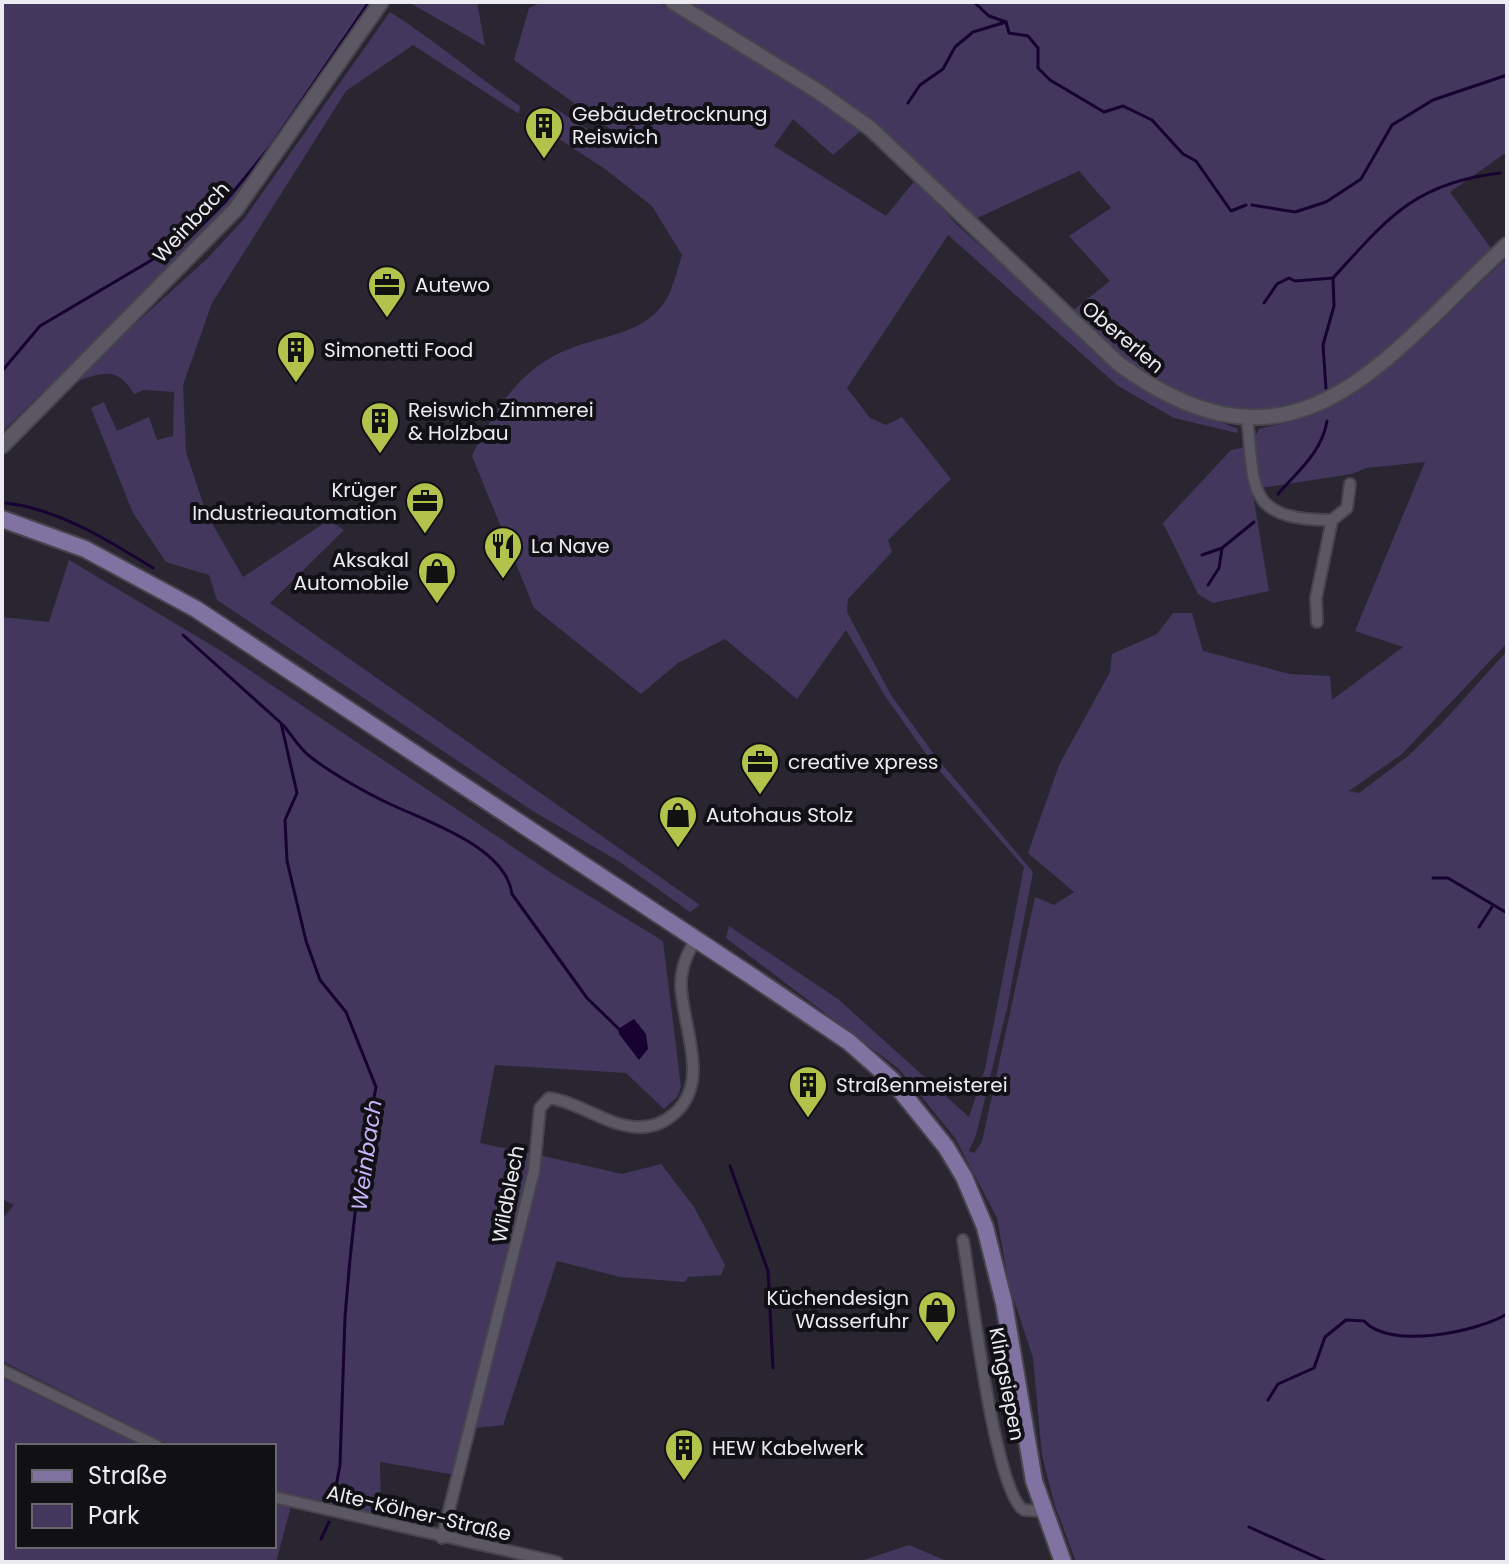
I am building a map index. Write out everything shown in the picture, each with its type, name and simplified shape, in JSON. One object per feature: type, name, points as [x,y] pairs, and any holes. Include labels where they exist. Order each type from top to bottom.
[{"type":"main road","name":"Weinbach","points":[[2,446],[236,209],[381,2]]},
{"type":"main road","name":"Obererlen","points":[[673,2],[819,92],[871,129],[1119,364],[1156,390],[1191,406],[1247,417],[1276,418],[1314,406],[1357,383],[1394,355],[1507,245]]},
{"type":"main road","points":[[2,519],[85,549],[196,609],[696,939],[871,1060],[914,1104],[951,1156],[978,1207],[998,1275],[1027,1451],[1042,1511],[1063,1562]]},
{"type":"street","points":[[1247,417],[1254,487],[1262,502],[1282,515],[1332,520]]},
{"type":"street","points":[[1317,622],[1316,598],[1332,520],[1347,508],[1350,484]]},
{"type":"street","name":"Wildblech","points":[[442,1538],[534,1171],[540,1108],[549,1098],[564,1100],[633,1127],[665,1121],[678,1110],[689,1098],[693,1068],[681,986],[686,956],[696,939]]},
{"type":"street","name":"Klingsiepen","points":[[963,1240],[990,1416],[1012,1496],[1024,1510],[1042,1511]]},
{"type":"street","points":[[2,1370],[153,1444]]},
{"type":"street","name":"Alte-Kölner-Straße","points":[[276,1497],[557,1562]]},
{"type":"green space","points":[[2,2],[373,2],[233,206],[2,432]]},
{"type":"green space","points":[[477,2],[485,46],[410,3]]},
{"type":"green space","points":[[542,2],[659,2],[863,129],[833,155],[793,119],[774,146],[886,216],[916,179],[955,223],[1117,368],[1154,395],[1238,429],[1237,433],[1174,418],[1118,386],[948,235],[847,388],[870,418],[886,425],[902,417],[951,479],[888,540],[892,552],[848,599],[847,612],[891,695],[936,757],[1033,872],[1007,1008],[976,1135],[969,1151],[974,1153],[982,1142],[1035,897],[1054,905],[1074,892],[1028,853],[1059,765],[1110,672],[1112,654],[1157,634],[1173,613],[1192,613],[1203,651],[1290,674],[1330,676],[1332,700],[1403,647],[1355,631],[1425,462],[1366,468],[1352,474],[1260,488],[1253,441],[1259,429],[1317,413],[1369,382],[1417,343],[1507,258],[1507,643],[1402,754],[1349,791],[1359,793],[1408,756],[1507,651],[1507,1562],[1076,1562],[1054,1503],[1042,1455],[1033,1358],[1009,1285],[997,1218],[955,1138],[899,1069],[726,938],[729,926],[838,999],[969,1117],[985,1069],[1024,867],[931,761],[885,696],[846,630],[797,699],[725,639],[678,663],[641,694],[534,608],[472,456],[500,406],[539,365],[574,347],[633,328],[653,315],[669,295],[682,255],[652,206],[605,169],[533,122],[541,111],[554,108],[614,146],[620,136],[514,60],[529,8]]},
{"type":"green space","points":[[687,2],[1507,2],[1507,152],[1450,192],[1493,251],[1356,379],[1296,409],[1231,413],[1160,387],[1071,312],[1110,281],[1069,236],[1111,208],[1079,171],[975,219],[836,97]]},
{"type":"green space","points":[[390,12],[520,106],[519,114],[413,45],[346,91],[212,303],[183,385],[186,452],[206,513],[243,577],[329,520],[344,530],[270,603],[700,905],[690,912],[620,862],[531,810],[217,600],[209,575],[166,562],[133,513],[91,408],[104,402],[117,431],[149,417],[157,440],[173,436],[174,392],[144,390],[134,394],[122,379],[109,374],[73,380],[208,258],[244,219]]},
{"type":"green space","points":[[1245,447],[1269,591],[1213,603],[1198,594],[1163,523],[1231,450]]},
{"type":"green space","points":[[69,560],[218,649],[553,874],[663,941],[681,1087],[677,1097],[664,1109],[626,1073],[495,1065],[480,1143],[531,1154],[528,1179],[456,1475],[380,1462],[381,1515],[276,1491],[276,1444],[167,1444],[2,1361],[2,1219],[14,1205],[2,1199],[2,617],[49,622]]},
{"type":"green space","points":[[539,1155],[622,1174],[661,1164],[694,1207],[725,1265],[721,1275],[688,1277],[685,1282],[620,1277],[557,1261],[503,1425],[475,1428],[533,1201]]},
{"type":"green space","points":[[2,1378],[138,1444],[16,1444],[16,1548],[276,1548],[276,1502],[291,1506],[276,1562],[2,1562]]},
{"type":"green space","points":[[909,1545],[949,1562],[858,1562]]},
{"type":"shaded area","points":[[634,1019],[646,1034],[648,1049],[639,1060],[618,1029]]},
{"type":"waterway","points":[[2,371],[40,326],[189,238],[224,203],[270,147],[369,2]]},
{"type":"waterway","points":[[974,2],[989,16],[1006,22],[1009,33],[1028,36],[1038,48],[1038,68],[1050,80],[1104,112],[1123,106],[1152,120],[1183,154],[1196,161],[1231,211],[1246,205]]},
{"type":"waterway","points":[[908,103],[920,85],[943,69],[955,47],[973,32],[1006,22]]},
{"type":"waterway","points":[[1252,205],[1295,212],[1326,202],[1361,179],[1392,125],[1433,100],[1507,75]]},
{"type":"waterway","points":[[1264,303],[1277,284],[1289,278],[1295,281],[1333,278],[1387,221],[1424,195],[1445,185],[1500,173]]},
{"type":"waterway","points":[[1326,389],[1323,345],[1334,306],[1333,278]]},
{"type":"waterway","points":[[1278,494],[1315,452],[1327,421]]},
{"type":"waterway","name":"Weinbach","points":[[6,503],[63,519],[153,568]]},
{"type":"waterway","points":[[1202,555],[1222,548],[1254,522]]},
{"type":"waterway","points":[[1208,585],[1219,568],[1222,548]]},
{"type":"waterway","name":"Weinbach","points":[[183,635],[281,723],[297,793],[285,820],[287,861],[306,941],[320,980],[346,1012],[376,1087],[359,1177],[350,1259],[340,1465],[333,1502]]},
{"type":"waterway","points":[[283,725],[304,751],[325,768],[371,795],[464,839],[496,863],[507,878],[512,894],[587,998],[621,1031]]},
{"type":"waterway","points":[[1433,878],[1448,878],[1507,913]]},
{"type":"waterway","points":[[1479,927],[1492,907]]},
{"type":"waterway","points":[[730,1166],[768,1271],[773,1368]]},
{"type":"waterway","points":[[1268,1400],[1278,1384],[1314,1368],[1325,1337],[1346,1320],[1364,1321],[1376,1330],[1393,1335],[1413,1336],[1455,1332],[1507,1314]]},
{"type":"waterway","name":"Weinbach","points":[[321,1539],[329,1522]]},
{"type":"waterway","points":[[1249,1527],[1327,1562]]},
{"type":"place","name":"Gebäudetrocknung Reiswich","points":[[544,160]]},
{"type":"place","name":"Autewo","points":[[387,319]]},
{"type":"place","name":"Simonetti Food","points":[[296,384]]},
{"type":"place","name":"Reiswich Zimmerei & Holzbau","points":[[380,455]]},
{"type":"place","name":"Krüger Industrieautomation","points":[[425,535]]},
{"type":"place","name":"La Nave","points":[[503,580]]},
{"type":"place","name":"Aksakal Automobile","points":[[437,605]]},
{"type":"place","name":"creative xpress","points":[[760,796]]},
{"type":"place","name":"Autohaus Stolz","points":[[678,849]]},
{"type":"place","name":"Straßenmeisterei","points":[[808,1119]]},
{"type":"place","name":"Küchendesign Wasserfuhr","points":[[937,1344]]},
{"type":"place","name":"HEW Kabelwerk","points":[[684,1482]]}]
